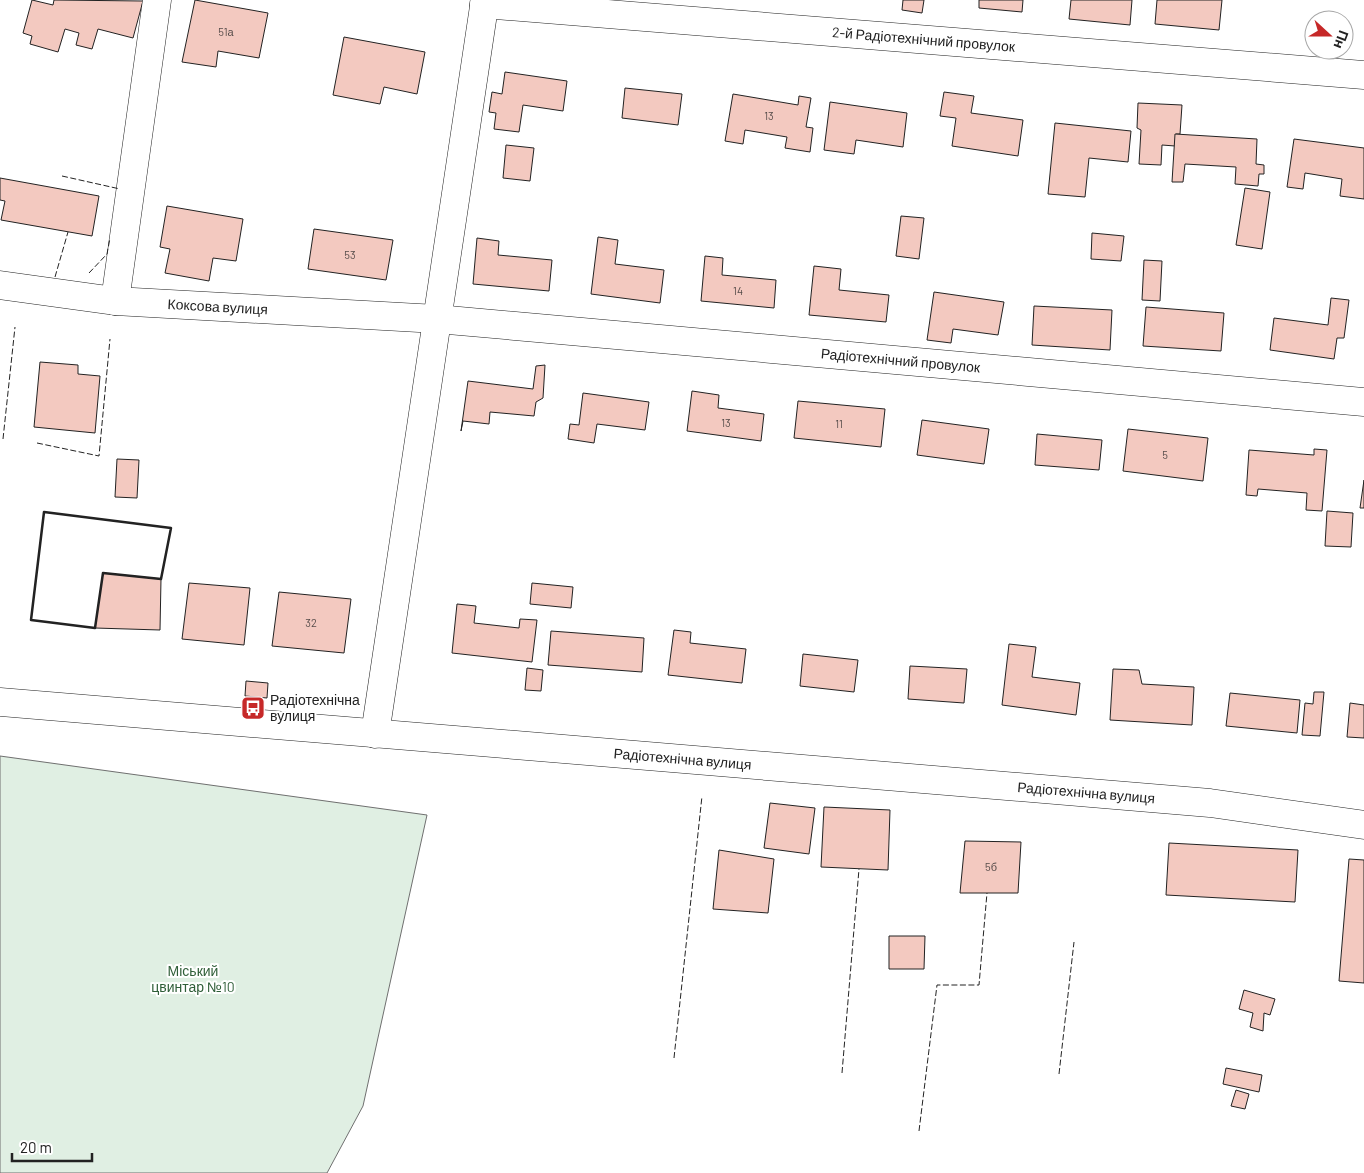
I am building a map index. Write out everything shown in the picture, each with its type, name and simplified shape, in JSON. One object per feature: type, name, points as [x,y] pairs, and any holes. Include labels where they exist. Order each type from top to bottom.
[{"type":"street","points":[[115,301],[157,0]]},
{"type":"street","points":[[375,734],[484,2]]},
{"type":"street","name":"2-й Радіотехнічний провулок","points":[[484,2],[1364,75]]},
{"type":"street","name":"Коксова вулиця","points":[[0,285],[115,301],[437,319]]},
{"type":"street","name":"Радіотехнічний провулок","points":[[437,319],[1364,402]]},
{"type":"street","name":"Радіотехнічна вулиця","points":[[0,702],[1210,803],[1364,825]]},
{"type":"green space","name":"Міський цвинтар №10","points":[[0,756],[427,815],[363,1106],[327,1173],[0,1173]]},
{"type":"building","points":[[32,0],[53,5],[54,0],[143,1],[133,38],[98,29],[92,49],[76,45],[79,33],[65,29],[58,52],[30,44],[32,36],[23,33]]},
{"type":"building","points":[[195,0],[268,13],[259,58],[218,51],[216,67],[182,62]]},
{"type":"building","points":[[903,0],[924,0],[922,13],[902,10]]},
{"type":"building","points":[[979,0],[1023,0],[1022,12],[979,8]]},
{"type":"building","points":[[1071,0],[1132,0],[1130,25],[1069,19]]},
{"type":"building","points":[[1157,0],[1222,0],[1219,30],[1155,24]]},
{"type":"building","points":[[344,37],[425,52],[417,94],[384,87],[380,104],[333,95]]},
{"type":"building","points":[[505,72],[567,81],[563,111],[523,105],[519,132],[494,129],[496,113],[489,112],[492,92],[502,94]]},
{"type":"building","points":[[625,88],[682,94],[678,125],[622,118]]},
{"type":"building","points":[[944,92],[974,96],[971,113],[1023,120],[1018,156],[952,146],[956,118],[940,116]]},
{"type":"building","points":[[733,94],[798,105],[799,96],[811,98],[806,127],[813,128],[810,152],[785,148],[787,137],[745,130],[743,144],[725,141]]},
{"type":"building","points":[[830,102],[907,113],[903,147],[856,140],[854,154],[824,150]]},
{"type":"building","points":[[1138,103],[1182,105],[1180,134],[1176,134],[1175,146],[1162,145],[1161,165],[1139,164],[1141,130],[1137,128]]},
{"type":"building","points":[[1055,123],[1131,131],[1128,162],[1089,158],[1085,197],[1048,194]]},
{"type":"building","points":[[1175,134],[1257,139],[1256,164],[1264,165],[1264,174],[1259,174],[1258,186],[1235,184],[1236,167],[1185,164],[1183,182],[1172,182]]},
{"type":"building","points":[[1294,139],[1364,148],[1364,199],[1340,196],[1342,179],[1305,173],[1303,189],[1287,187]]},
{"type":"building","points":[[506,145],[534,148],[530,181],[503,178]]},
{"type":"building","points":[[0,178],[99,196],[92,236],[1,220],[5,201],[0,200]]},
{"type":"building","points":[[1245,188],[1270,192],[1262,249],[1236,245]]},
{"type":"building","points":[[167,206],[243,219],[236,261],[213,258],[209,281],[165,273],[170,249],[160,247]]},
{"type":"building","points":[[901,216],[924,218],[919,259],[896,256]]},
{"type":"building","points":[[314,229],[393,240],[386,280],[308,269]]},
{"type":"building","points":[[1092,233],[1124,236],[1121,261],[1091,259]]},
{"type":"building","points":[[598,237],[618,240],[615,264],[664,270],[660,303],[591,294]]},
{"type":"building","points":[[477,238],[499,241],[498,255],[552,260],[549,291],[473,284]]},
{"type":"building","points":[[705,256],[723,258],[722,275],[776,280],[774,308],[701,301]]},
{"type":"building","points":[[1144,260],[1162,261],[1160,301],[1142,300]]},
{"type":"building","points":[[814,266],[841,269],[839,290],[889,295],[886,322],[809,315]]},
{"type":"building","points":[[934,292],[1004,302],[998,335],[953,329],[951,343],[927,340]]},
{"type":"building","points":[[1331,298],[1349,300],[1344,338],[1337,338],[1334,359],[1270,350],[1274,318],[1328,325]]},
{"type":"building","points":[[1034,306],[1112,310],[1110,350],[1032,345]]},
{"type":"building","points":[[1146,307],[1224,313],[1221,351],[1143,346]]},
{"type":"building","points":[[40,362],[78,365],[78,374],[100,376],[95,433],[34,427]]},
{"type":"building","points":[[545,365],[543,398],[536,402],[534,416],[490,412],[489,424],[463,421],[461,431],[468,381],[533,389],[536,366]]},
{"type":"building","points":[[692,391],[719,395],[718,408],[764,414],[761,441],[687,431]]},
{"type":"building","points":[[583,393],[649,402],[645,430],[597,424],[594,443],[568,439],[570,424],[579,425]]},
{"type":"building","points":[[798,401],[885,409],[881,447],[794,438]]},
{"type":"building","points":[[922,420],[989,429],[984,464],[917,455]]},
{"type":"building","points":[[1128,429],[1208,438],[1203,481],[1123,471]]},
{"type":"building","points":[[1037,434],[1102,440],[1099,470],[1035,465]]},
{"type":"building","points":[[1314,449],[1327,450],[1322,511],[1306,510],[1307,493],[1258,489],[1257,496],[1246,495],[1249,450],[1314,455]]},
{"type":"building","points":[[117,459],[139,460],[137,498],[115,497]]},
{"type":"building","points":[[1364,480],[1364,508],[1360,508]]},
{"type":"building","points":[[1327,511],[1353,513],[1351,547],[1325,546]]},
{"type":"building","points":[[103,573],[161,579],[160,630],[95,628]]},
{"type":"building","points":[[189,583],[250,588],[244,645],[182,639]]},
{"type":"building","points":[[532,583],[573,587],[571,608],[530,604]]},
{"type":"building","points":[[279,592],[351,599],[344,653],[272,646]]},
{"type":"building","points":[[457,604],[476,606],[474,623],[519,628],[520,619],[537,620],[532,662],[452,653]]},
{"type":"building","points":[[674,630],[691,632],[690,643],[746,649],[742,683],[668,675]]},
{"type":"building","points":[[551,631],[644,638],[642,672],[548,665]]},
{"type":"building","points":[[1009,644],[1036,647],[1032,677],[1080,683],[1076,715],[1002,705]]},
{"type":"building","points":[[803,654],[858,660],[854,692],[800,686]]},
{"type":"building","points":[[910,666],[967,669],[964,703],[908,699]]},
{"type":"building","points":[[527,668],[543,670],[541,691],[525,690]]},
{"type":"building","points":[[1113,669],[1139,670],[1142,684],[1194,687],[1192,725],[1110,720]]},
{"type":"building","points":[[246,681],[268,683],[267,698],[245,696]]},
{"type":"building","points":[[1314,692],[1324,692],[1320,736],[1302,735],[1305,703],[1313,704]]},
{"type":"building","points":[[1230,693],[1300,700],[1297,733],[1226,726]]},
{"type":"building","points":[[1350,703],[1364,705],[1364,738],[1347,737]]},
{"type":"building","points":[[770,803],[815,808],[809,854],[764,848]]},
{"type":"building","points":[[824,807],[890,810],[888,870],[821,867]]},
{"type":"building","points":[[965,841],[1021,842],[1018,893],[960,893]]},
{"type":"building","points":[[1169,843],[1298,850],[1295,902],[1166,895]]},
{"type":"building","points":[[719,850],[774,859],[768,913],[713,909]]},
{"type":"building","points":[[1349,859],[1364,860],[1364,983],[1339,981]]},
{"type":"building","points":[[889,936],[925,936],[924,969],[889,969]]},
{"type":"building","points":[[1244,990],[1275,999],[1270,1015],[1264,1013],[1263,1031],[1250,1027],[1253,1013],[1239,1009]]},
{"type":"building","points":[[1226,1068],[1262,1075],[1259,1092],[1223,1084]]},
{"type":"building","points":[[1236,1090],[1249,1094],[1245,1109],[1231,1106]]},
{"type":"fence","points":[[62,176],[120,189]]},
{"type":"fence","points":[[55,277],[68,232]]},
{"type":"fence","points":[[89,273],[107,254],[110,238]]},
{"type":"fence","points":[[3,439],[15,327]]},
{"type":"fence","points":[[37,443],[99,456],[110,339]]},
{"type":"fence","points":[[674,1058],[702,796]]},
{"type":"fence","points":[[842,1073],[859,869]]},
{"type":"fence","points":[[919,1131],[937,985],[979,985],[987,893]]},
{"type":"fence","points":[[1059,1074],[1074,942]]},
{"type":"wall","points":[[44,512],[171,528],[161,579],[103,573],[95,628],[31,620],[44,512]]},
{"type":"place","name":"Радіотехнічна вулиця","points":[[253,708]]}]
